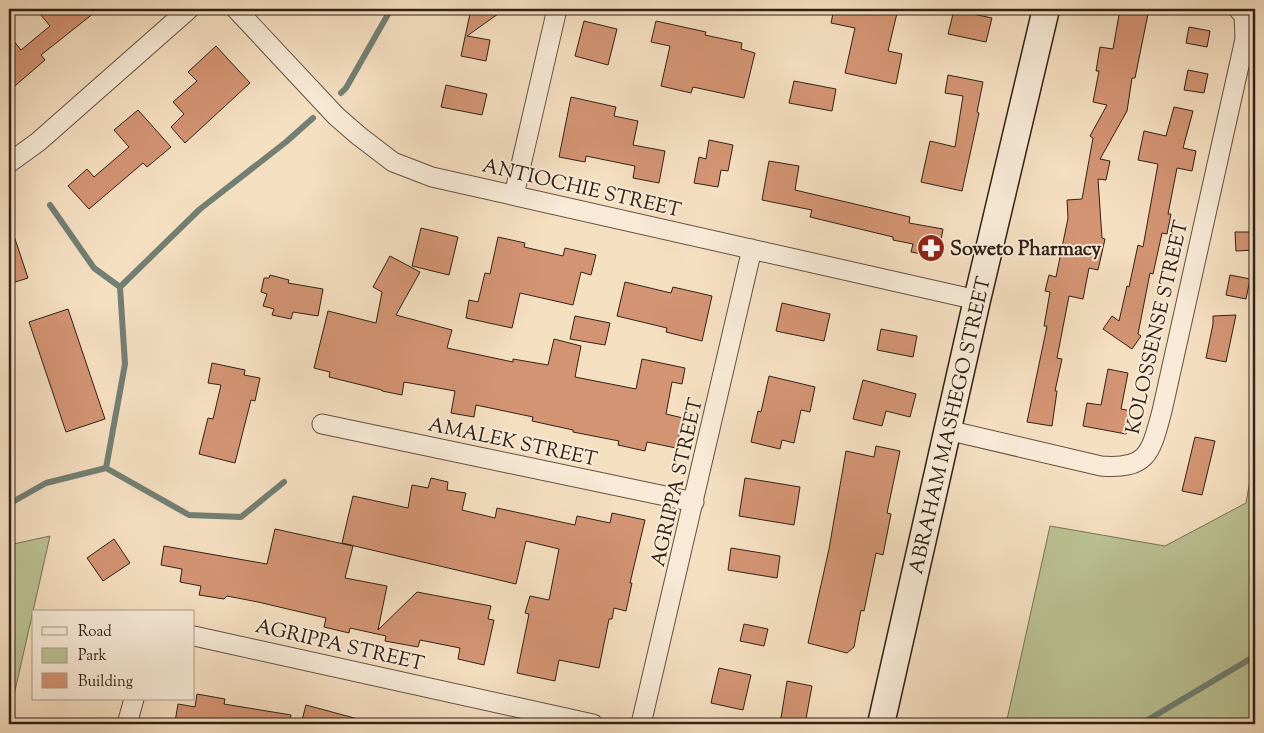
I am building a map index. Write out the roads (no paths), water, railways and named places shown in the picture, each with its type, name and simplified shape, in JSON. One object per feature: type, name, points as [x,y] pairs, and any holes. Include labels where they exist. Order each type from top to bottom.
[{"type":"main road","name":"ABRAHAM MASHEGO STREET","points":[[881,724],[977,300],[1046,9]]},
{"type":"street","points":[[9,163],[38,142],[189,9]]},
{"type":"street","name":"ANTIOCHIE STREET","points":[[236,9],[336,116],[393,162],[432,177],[977,300]]},
{"type":"street","points":[[514,194],[557,9]]},
{"type":"street","name":"KOLOSSENSE STREET","points":[[947,430],[1116,468],[1134,464],[1147,456],[1154,441],[1162,411],[1245,39],[1244,15],[1238,9]]},
{"type":"street","name":"AGRIPPA STREET","points":[[641,724],[752,249]]},
{"type":"street","name":"AMALEK STREET","points":[[322,424],[694,502]]},
{"type":"street","name":"AGRIPPA STREET","points":[[195,636],[593,724]]},
{"type":"street","points":[[127,724],[134,700]]},
{"type":"waterway","points":[[341,93],[346,88],[391,9]]},
{"type":"waterway","points":[[120,287],[200,209],[286,142],[313,118]]},
{"type":"waterway","points":[[50,205],[94,268],[120,287],[125,364],[106,468]]},
{"type":"waterway","points":[[9,504],[46,483],[106,468],[189,515],[241,517],[284,482]]},
{"type":"waterway","points":[[1141,724],[1255,656]]},
{"type":"place","name":"Soweto Pharmacy","points":[[931,248]]}]
